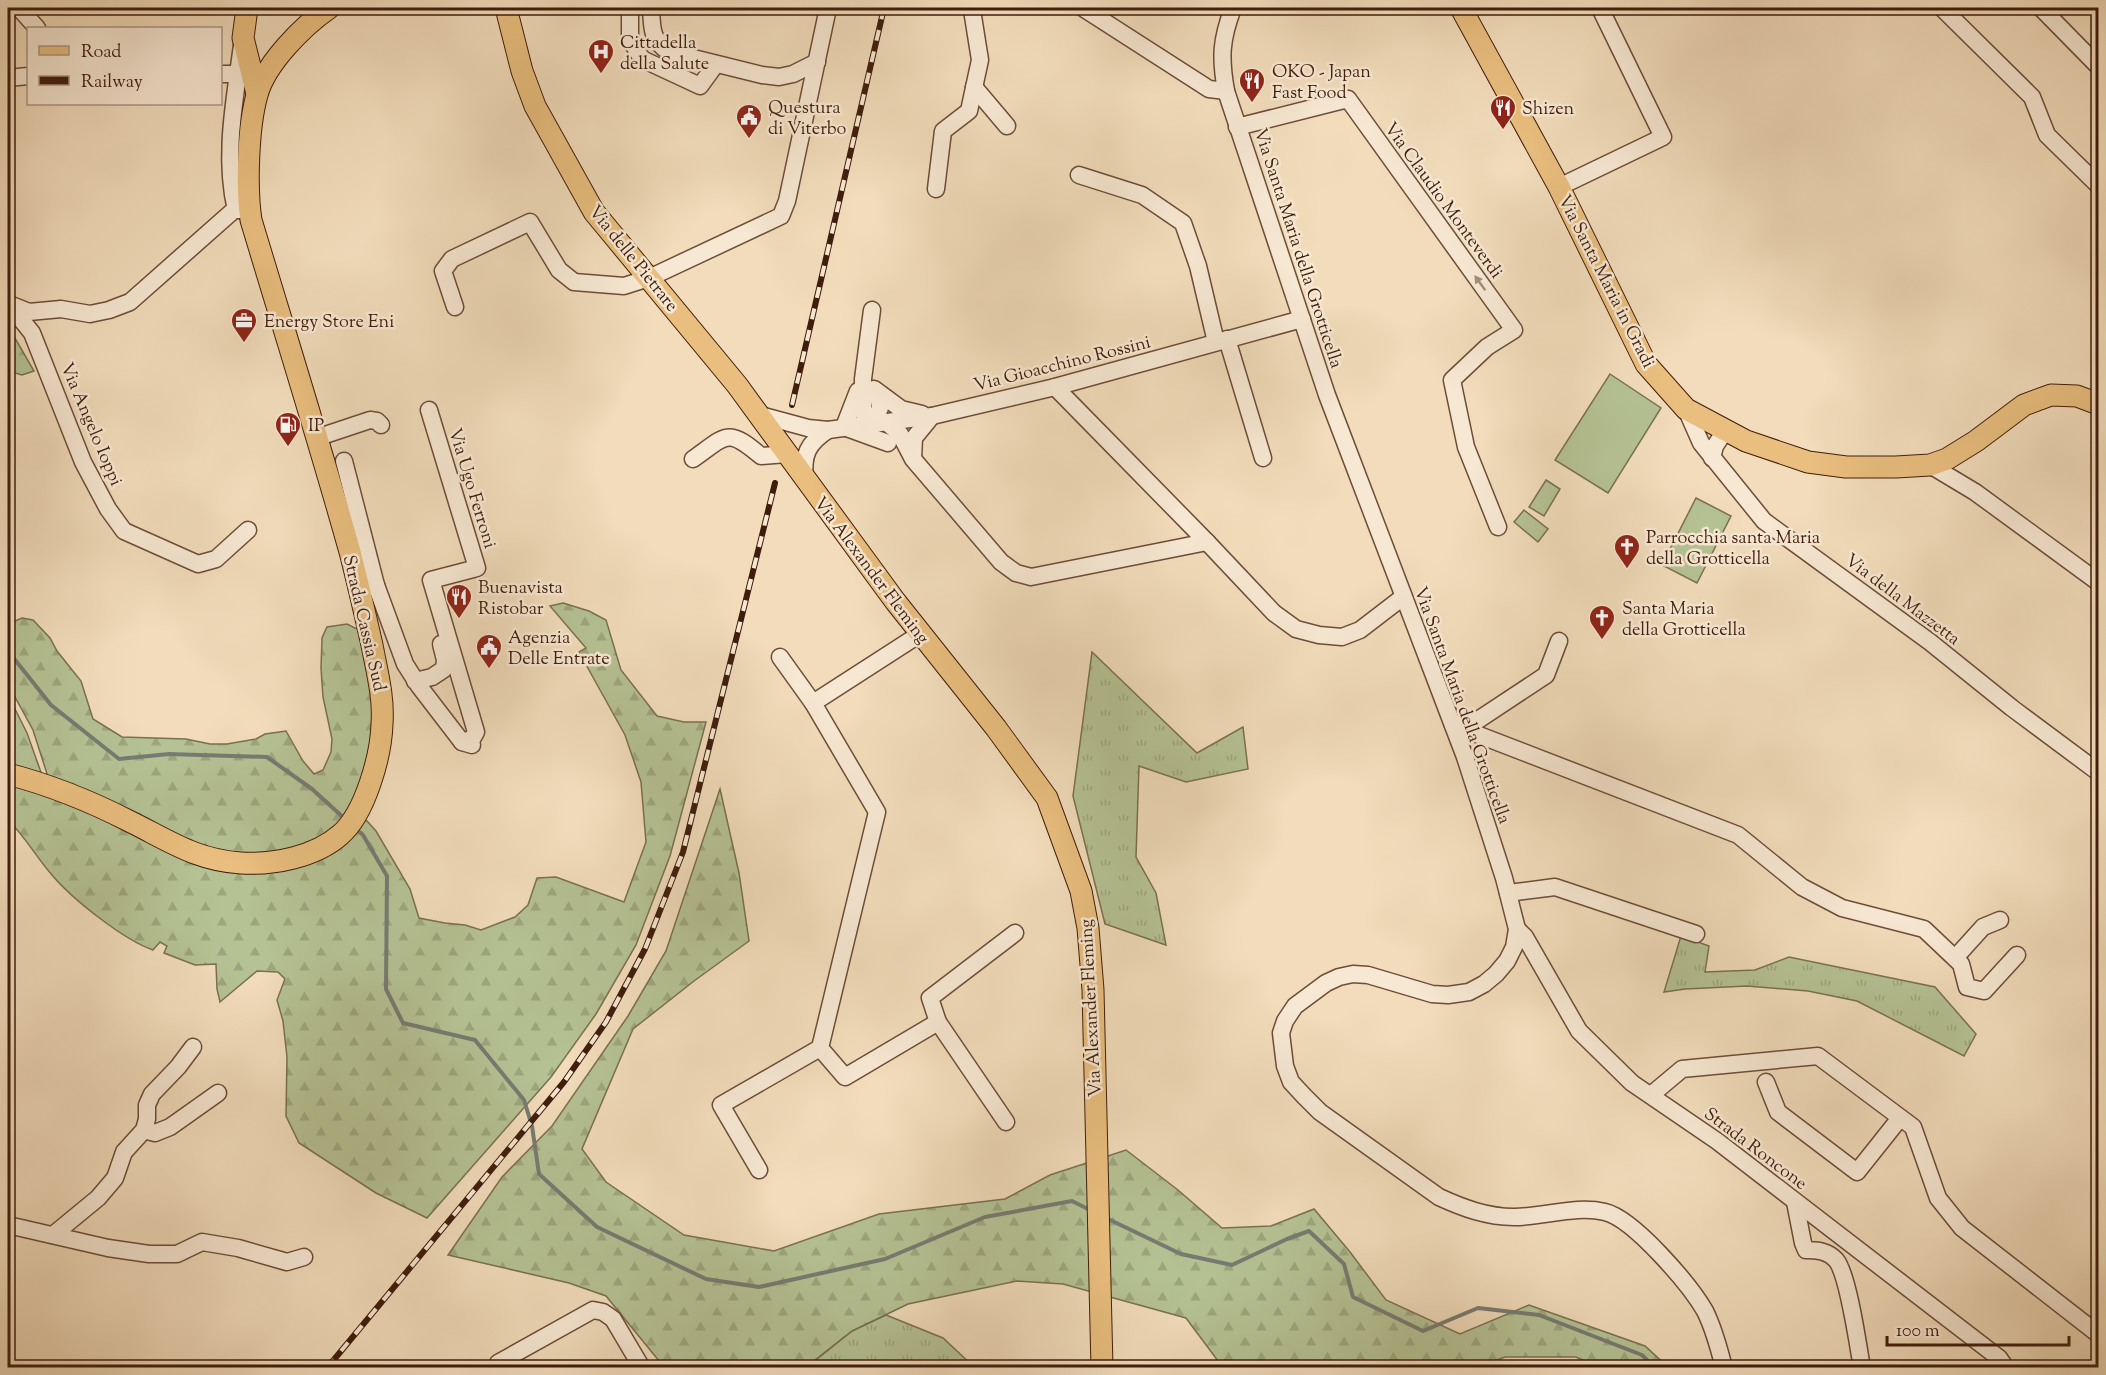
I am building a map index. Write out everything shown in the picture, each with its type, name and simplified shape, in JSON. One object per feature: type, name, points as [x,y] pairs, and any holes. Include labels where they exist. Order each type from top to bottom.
[{"type":"main road","points":[[247,8],[243,38],[257,94]]},
{"type":"main road","points":[[243,38],[255,48],[267,51],[280,49],[329,8]]},
{"type":"main road","name":"Via delle Pietrare","points":[[506,8],[522,71],[536,105],[594,212],[760,415],[806,481]]},
{"type":"main road","name":"Via Santa Maria in Gradi","points":[[1461,8],[1559,187],[1646,364],[1686,409],[1746,441],[1808,462],[1846,467],[1896,467],[1930,465],[1947,459],[2024,405],[2051,395],[2077,396],[2098,404]]},
{"type":"main road","points":[[257,94],[272,64],[290,42]]},
{"type":"main road","name":"Strada Cassia Sud","points":[[8,774],[48,785],[129,820],[190,853],[213,860],[265,863],[287,859],[324,846],[342,834],[356,815],[374,771],[381,747],[382,694],[368,587],[316,438],[250,220],[243,210],[257,94]]},
{"type":"main road","name":"Via Alexander Fleming","points":[[806,481],[920,634],[996,728],[1047,798],[1081,891],[1088,928],[1093,990],[1102,1368]]},
{"type":"street","points":[[19,8],[36,27]]},
{"type":"street","points":[[630,8],[630,39],[642,59],[700,86],[716,64]]},
{"type":"street","points":[[651,8],[652,33],[660,46],[669,52],[762,75],[779,77],[793,74],[817,62]]},
{"type":"street","points":[[455,307],[443,271],[452,260],[530,222],[559,270],[574,282],[624,286],[649,278],[781,216],[787,201],[828,8]]},
{"type":"street","points":[[936,189],[943,131],[969,111],[975,87],[980,60],[972,10],[974,8]]},
{"type":"street","points":[[1083,8],[1209,89],[1226,91]]},
{"type":"street","name":"Via Santa Maria della Grotticella","points":[[1233,8],[1224,32],[1221,64],[1226,91],[1327,395],[1465,757],[1508,892],[1517,929],[1514,947],[1507,961],[1484,984],[1469,992],[1448,995],[1432,994],[1368,975],[1353,974],[1326,983],[1295,1006],[1285,1021],[1281,1033],[1282,1052],[1291,1082],[1320,1112],[1439,1197],[1461,1207],[1489,1215],[1515,1217],[1586,1210],[1606,1212],[1623,1219],[1652,1245],[1704,1310],[1714,1330],[1724,1368]]},
{"type":"street","points":[[1559,187],[1663,137],[1600,8]]},
{"type":"street","points":[[2041,8],[2098,66]]},
{"type":"street","points":[[1947,9],[2032,97],[2048,135],[2098,185]]},
{"type":"street","points":[[8,303],[29,312],[61,309],[90,314],[130,302],[243,210],[230,162],[232,118],[243,38]]},
{"type":"street","points":[[222,74],[238,74]]},
{"type":"street","points":[[8,78],[27,76]]},
{"type":"street","points":[[975,87],[1007,126]]},
{"type":"street","name":"Via Claudio Monteverdi","points":[[1238,127],[1348,99],[1514,330],[1487,347],[1452,380],[1466,447],[1498,527]]},
{"type":"street","points":[[1079,175],[1142,195],[1183,223],[1263,458]]},
{"type":"street","name":"Via Angelo Ioppi","points":[[8,303],[32,333],[83,462],[108,509],[124,531],[198,564],[216,559],[248,530]]},
{"type":"street","points":[[872,310],[863,379],[863,413],[900,434],[913,459],[1001,562],[1016,573],[1031,577],[1207,542]]},
{"type":"street","name":"Via Gioacchino Rossini","points":[[836,429],[932,416],[1025,394],[1054,394],[1085,378],[1302,319]]},
{"type":"street","points":[[1079,413],[1077,403],[1079,391],[1085,378]]},
{"type":"street","points":[[863,379],[878,394],[901,409],[932,416],[914,438],[913,459]]},
{"type":"street","points":[[836,429],[863,379]]},
{"type":"street","points":[[878,394],[879,424],[888,443]]},
{"type":"street","points":[[1054,394],[1079,413],[1274,613],[1296,629],[1319,635],[1342,637],[1360,630],[1403,597]]},
{"type":"street","name":"Via della Mazzetta","points":[[1686,409],[1701,443],[1764,520],[1930,642],[2012,708],[2098,772]]},
{"type":"street","name":"Via Ugo Ferroni","points":[[429,410],[477,568],[431,580],[476,732],[472,739],[462,742]]},
{"type":"street","points":[[760,415],[810,434]]},
{"type":"street","points":[[316,438],[370,420],[380,421]]},
{"type":"street","points":[[693,459],[725,437],[732,436],[744,441],[761,456],[795,443],[810,434],[836,429],[888,443],[913,459]]},
{"type":"street","points":[[1712,458],[1725,431]]},
{"type":"street","points":[[806,481],[803,462],[810,434]]},
{"type":"street","points":[[344,461],[368,587],[415,681],[462,742],[480,747]]},
{"type":"street","points":[[1930,465],[1975,492],[2098,582]]},
{"type":"street","points":[[415,681],[432,677],[444,669],[445,660],[430,606]]},
{"type":"street","points":[[813,703],[920,634]]},
{"type":"street","points":[[1453,725],[1478,720],[1546,675],[1558,641]]},
{"type":"street","points":[[759,1170],[722,1105],[820,1048],[877,812],[813,703],[780,657]]},
{"type":"street","points":[[1453,725],[1738,835],[1802,887],[1842,908],[1924,929],[1961,964],[1967,987],[1984,991],[2017,955]]},
{"type":"street","points":[[1508,892],[1555,887],[1696,934]]},
{"type":"street","points":[[1955,958],[1983,927],[2000,920]]},
{"type":"street","name":"Strada Roncone","points":[[1517,929],[1526,937],[1580,1031],[1632,1083],[1716,1141],[1999,1359],[2006,1368]]},
{"type":"street","points":[[1006,1122],[938,1022],[930,999],[1015,933]]},
{"type":"street","points":[[820,1048],[845,1077],[938,1022]]},
{"type":"street","points":[[53,1235],[98,1198],[115,1178],[124,1152],[144,1130],[147,1105],[153,1094],[193,1047]]},
{"type":"street","points":[[1651,1095],[1682,1069],[1818,1056],[1913,1128],[1938,1198],[1962,1228],[2098,1335]]},
{"type":"street","points":[[1766,1082],[1778,1112],[1857,1172],[1900,1118]]},
{"type":"street","points":[[144,1130],[156,1133],[170,1127],[218,1093]]},
{"type":"street","points":[[1795,1202],[1806,1250],[1821,1250],[1836,1260],[1843,1276],[1862,1368]]},
{"type":"street","points":[[8,1225],[108,1248],[149,1254],[177,1254],[202,1242],[238,1248],[286,1262],[304,1257]]},
{"type":"street","points":[[498,1363],[593,1310],[603,1312],[613,1319],[642,1368]]},
{"type":"green space","points":[[8,326],[34,371],[22,375],[8,371]]},
{"type":"green space","points":[[1610,374],[1661,408],[1608,493],[1555,460]]},
{"type":"green space","points":[[1546,480],[1560,489],[1544,516],[1529,507]]},
{"type":"green space","points":[[1696,498],[1731,516],[1697,583],[1662,565]]},
{"type":"green space","points":[[1524,510],[1548,529],[1538,542],[1514,522]]},
{"type":"green space","points":[[563,603],[589,611],[606,620],[621,670],[657,716],[684,722],[706,722],[670,856],[636,945],[596,1014],[551,1077],[427,1218],[376,1193],[299,1143],[286,1116],[287,1057],[283,1021],[277,1000],[285,979],[278,972],[257,971],[220,1002],[216,964],[195,965],[164,953],[167,946],[160,942],[153,950],[114,928],[85,907],[61,885],[8,820],[8,782],[45,792],[241,871],[363,820],[367,821],[376,831],[410,889],[419,918],[465,925],[481,930],[515,917],[528,905],[537,878],[556,877],[624,902],[646,842],[641,782],[625,735],[579,652],[586,648],[550,606]]},
{"type":"green space","points":[[22,618],[33,620],[50,638],[57,651],[81,681],[93,719],[122,737],[186,739],[210,744],[227,744],[286,731],[303,761],[314,774],[323,770],[331,752],[332,739],[323,697],[322,638],[327,627],[347,624],[359,630],[373,695],[372,745],[360,784],[348,811],[340,822],[320,838],[283,852],[214,855],[49,780],[33,730],[8,684],[8,624]]},
{"type":"green space","points":[[1092,652],[1197,753],[1243,727],[1248,769],[1186,782],[1139,766],[1136,857],[1156,893],[1166,945],[1105,924],[1073,796]]},
{"type":"green space","points":[[8,695],[27,733],[43,778],[8,769]]},
{"type":"green space","points":[[720,789],[739,873],[749,941],[633,1029],[582,1149],[606,1182],[684,1235],[774,1251],[879,1214],[1005,1199],[1050,1175],[1126,1150],[1222,1228],[1271,1226],[1314,1209],[1386,1300],[1460,1334],[1529,1305],[1645,1346],[1668,1367],[1599,1367],[1576,1357],[1505,1357],[1475,1368],[1350,1368],[1338,1362],[1221,1365],[1186,1318],[1063,1284],[1017,1281],[908,1304],[852,1331],[806,1367],[664,1367],[606,1296],[569,1283],[448,1255],[502,1177],[552,1126],[628,1016],[666,951]]},
{"type":"green space","points":[[1681,936],[1709,946],[1705,972],[1755,970],[1789,957],[1935,987],[1976,1034],[1964,1056],[1857,1001],[1808,991],[1747,986],[1664,992]]},
{"type":"green space","points":[[886,1315],[943,1338],[974,1367],[806,1368],[852,1331]]},
{"type":"waterway","points":[[8,651],[51,705],[119,759],[169,754],[267,757],[312,789],[345,819]]},
{"type":"waterway","points":[[355,828],[363,835],[387,876],[386,989],[403,1023],[475,1040],[524,1100],[532,1126],[539,1174],[597,1227],[706,1279],[759,1287],[885,1259],[985,1217],[1072,1201],[1092,1211]]},
{"type":"waterway","points":[[1106,1218],[1181,1254],[1232,1265],[1309,1231],[1344,1264],[1353,1297],[1423,1331],[1478,1308],[1539,1315],[1642,1355],[1655,1368]]},
{"type":"railway","points":[[792,405],[884,8]]},
{"type":"railway","points":[[327,1368],[564,1082],[606,1022],[645,949],[683,852],[775,483]]},
{"type":"place","name":"Cittadella della Salute","points":[[601,75]]},
{"type":"place","name":"OKO - Japan Fast Food","points":[[1252,104]]},
{"type":"place","name":"Shizen","points":[[1503,131]]},
{"type":"place","name":"Questura di Viterbo","points":[[749,140]]},
{"type":"place","name":"Energy Store Eni","points":[[244,344]]},
{"type":"place","name":"IP","points":[[288,448]]},
{"type":"place","name":"Parrocchia santa Maria della Grotticella","points":[[1627,570]]},
{"type":"place","name":"Buenavista Ristobar","points":[[459,620]]},
{"type":"place","name":"Santa Maria della Grotticella","points":[[1602,641]]},
{"type":"place","name":"Agenzia Delle Entrate","points":[[489,670]]}]
